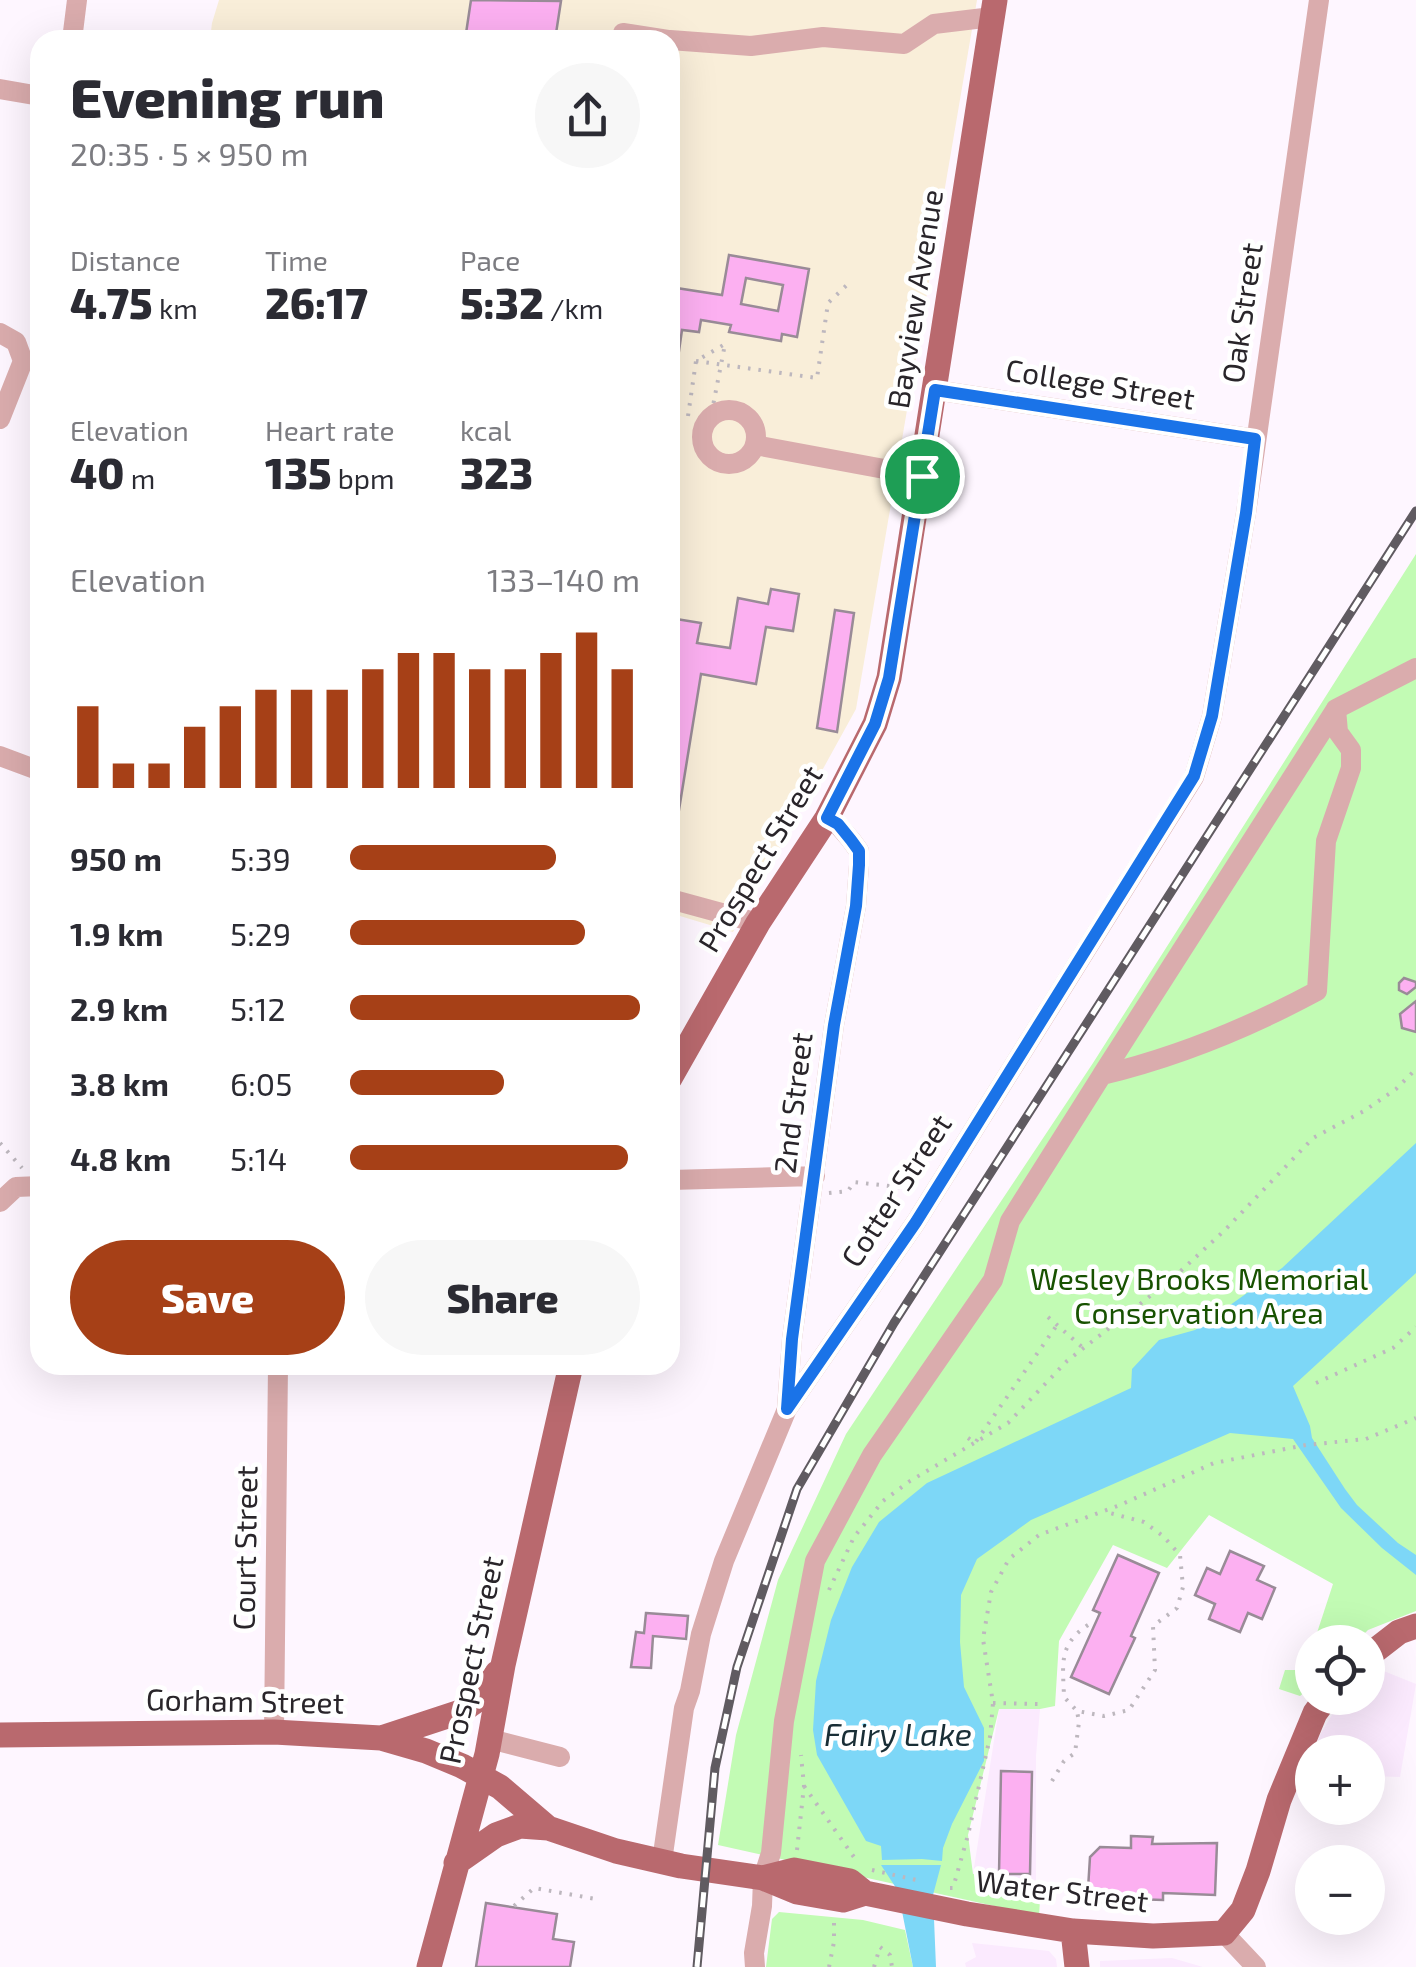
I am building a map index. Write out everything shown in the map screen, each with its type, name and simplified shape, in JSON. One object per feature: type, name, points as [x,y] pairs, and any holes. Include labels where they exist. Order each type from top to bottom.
[{"type":"main road","name":"Bayview Avenue","points":[[875,724],[889,678],[993,8]]},
{"type":"main road","name":"Prospect Street","points":[[680,1060],[758,923],[827,818],[875,724]]},
{"type":"main road","name":"Prospect Street","points":[[429,1967],[482,1777],[503,1664],[569,1375]]},
{"type":"main road","points":[[1385,1642],[1398,1632],[1416,1626]]},
{"type":"main road","points":[[381,1738],[460,1712],[480,1698],[503,1664]]},
{"type":"main road","points":[[1224,1933],[1244,1910],[1280,1800],[1314,1715]]},
{"type":"main road","name":"Gorham Street","points":[[0,1735],[274,1732],[381,1738],[426,1752],[482,1777]]},
{"type":"main road","name":"Water Street","points":[[482,1777],[500,1787],[548,1828],[662,1861],[764,1878],[794,1870],[864,1880],[968,1914],[1074,1930],[1153,1936],[1224,1933]]},
{"type":"main road","points":[[456,1863],[496,1835],[520,1826],[548,1828]]},
{"type":"main road","points":[[1074,1930],[1077,1967]]},
{"type":"street","points":[[74,30],[78,0]]},
{"type":"street","name":"Oak Street","points":[[1202,752],[1234,587],[1319,0]]},
{"type":"street","points":[[680,41],[751,46],[823,36],[904,44],[934,24],[993,8]]},
{"type":"street","points":[[0,89],[30,94]]},
{"type":"street","points":[[0,333],[16,342],[23,361],[0,419]]},
{"type":"street","name":"College Street","points":[[935,390],[1255,439]]},
{"type":"street","points":[[720,410],[740,411],[754,425],[757,435],[751,454],[733,464],[723,464],[706,453],[701,433],[711,416],[720,410]]},
{"type":"street","points":[[756,445],[922,476]]},
{"type":"street","points":[[755,1967],[784,1720],[816,1561],[872,1455],[992,1280],[1010,1221],[1336,710],[1416,668]]},
{"type":"street","points":[[1102,1075],[1146,1064],[1236,1030],[1317,991],[1326,840],[1351,768],[1351,750],[1338,732],[1336,710]]},
{"type":"street","name":"Cotter Street","points":[[662,1861],[684,1708],[701,1634],[724,1561],[787,1409],[934,1192],[1194,776],[1202,752]]},
{"type":"street","points":[[0,756],[30,768]]},
{"type":"street","name":"2nd Street","points":[[787,1409],[792,1339],[859,865],[859,851],[838,824],[827,818]]},
{"type":"street","points":[[680,902],[758,923]]},
{"type":"street","points":[[680,1180],[814,1185]]},
{"type":"street","points":[[2,1199],[16,1187],[30,1186]]},
{"type":"street","name":"Court Street","points":[[274,1732],[278,1375]]},
{"type":"street","points":[[490,1740],[560,1758]]},
{"type":"street","points":[[1224,1933],[1256,1967]]},
{"type":"path","points":[[696,361],[817,378],[828,303],[850,281]]},
{"type":"path","points":[[696,361],[725,344],[711,416]]},
{"type":"path","points":[[688,416],[696,361]]},
{"type":"path","points":[[826,1596],[854,1538],[883,1501],[1008,1423],[1067,1361],[1225,1230],[1313,1138],[1364,1111],[1416,1069]]},
{"type":"path","points":[[0,1143],[30,1176]]},
{"type":"path","points":[[814,1185],[848,1191],[854,1182],[934,1192]]},
{"type":"path","points":[[1048,1317],[1083,1348]]},
{"type":"path","points":[[974,1443],[1057,1325]]},
{"type":"path","points":[[1316,1383],[1394,1348],[1416,1327]]},
{"type":"path","points":[[804,1786],[864,1880],[952,1888],[990,1738],[993,1703],[983,1639],[991,1592],[1009,1559],[1039,1535],[1214,1464],[1366,1439],[1416,1418]]},
{"type":"path","points":[[968,1438],[974,1443]]},
{"type":"path","points":[[1076,1711],[1104,1716],[1129,1710],[1155,1670],[1153,1626],[1178,1608],[1184,1587],[1180,1556],[1163,1536],[1144,1522],[1104,1511]]},
{"type":"path","points":[[1052,1781],[1075,1753],[1078,1722],[1076,1711],[1064,1697],[1063,1662],[1070,1636],[1088,1625]]},
{"type":"path","points":[[993,1703],[1040,1704]]},
{"type":"path","points":[[795,1861],[804,1786],[801,1752]]},
{"type":"path","points":[[514,1906],[534,1888],[596,1899]]},
{"type":"path","points":[[829,1967],[834,1916]]},
{"type":"path","points":[[874,1967],[880,1947],[890,1955],[892,1967]]},
{"type":"shaded area","points":[[219,0],[977,0],[856,709],[733,932],[680,916],[680,30],[211,30]]},
{"type":"shaded area","points":[[1385,1672],[1416,1684],[1400,1777],[1385,1777],[1385,1735],[1320,1735],[1332,1715],[1385,1715]]},
{"type":"shaded area","points":[[999,1709],[1040,1709],[1036,1885],[973,1874]]},
{"type":"shaded area","points":[[972,1943],[1049,1951],[1057,1967],[966,1967],[965,1963],[976,1957]]},
{"type":"shaded area","points":[[1172,1958],[1203,1967],[1100,1967],[1100,1961]]},
{"type":"green space","name":"Wesley Brooks Memorial Conservation Area","points":[[1416,554],[1416,1611],[1381,1625],[1320,1625],[1333,1584],[1209,1515],[1167,1568],[1113,1545],[1059,1641],[1055,1706],[999,1709],[968,1835],[973,1874],[1041,1885],[1039,1916],[718,1845],[736,1735],[778,1580],[846,1434],[1093,1063]]},
{"type":"green space","points":[[1285,1670],[1295,1670],[1295,1694],[1279,1689]]},
{"type":"green space","points":[[779,1912],[863,1920],[905,1930],[913,1967],[766,1967],[772,1919]]},
{"type":"water","name":"Fairy Lake","points":[[1416,1143],[1416,1273],[1293,1386],[1312,1438],[1345,1489],[1357,1505],[1416,1555],[1416,1575],[1341,1508],[1293,1439],[1230,1433],[1031,1520],[977,1559],[961,1595],[964,1687],[984,1728],[984,1761],[952,1824],[942,1861],[882,1860],[881,1846],[866,1841],[817,1755],[813,1730],[816,1681],[831,1620],[852,1567],[879,1522],[927,1483],[1131,1388],[1132,1369],[1159,1340],[1195,1330],[1282,1268]]},
{"type":"water","points":[[881,1865],[941,1865],[933,1895],[936,1967],[913,1967],[898,1891]]},
{"type":"building","points":[[471,0],[561,1],[557,30],[466,30]]},
{"type":"building","points":[[729,255],[809,269],[797,337],[782,334],[781,341],[729,332],[731,325],[701,320],[699,332],[682,330],[680,344],[680,289],[722,295]],"holes":[[[746,278],[783,285],[778,311],[741,304]]]},
{"type":"building","points":[[771,589],[799,594],[793,631],[766,627],[756,684],[701,674],[680,804],[680,620],[701,623],[697,643],[730,648],[738,598],[768,604]]},
{"type":"building","points":[[835,610],[854,613],[837,732],[817,728]]},
{"type":"building","points":[[1404,978],[1416,982],[1407,994],[1399,990]]},
{"type":"building","points":[[1416,1001],[1416,1032],[1402,1028],[1400,1014]]},
{"type":"building","points":[[1230,1551],[1264,1566],[1257,1580],[1275,1588],[1262,1619],[1248,1613],[1240,1632],[1209,1619],[1215,1604],[1195,1595],[1207,1568],[1220,1574]]},
{"type":"building","points":[[1118,1555],[1159,1573],[1109,1694],[1071,1677],[1100,1613],[1093,1610]]},
{"type":"building","points":[[646,1613],[688,1616],[686,1639],[653,1636],[651,1668],[631,1667],[636,1632],[644,1633]]},
{"type":"building","points":[[1001,1771],[1032,1772],[1030,1874],[999,1874]]},
{"type":"building","points":[[1131,1836],[1153,1837],[1152,1844],[1217,1843],[1215,1895],[1163,1893],[1163,1900],[1098,1902],[1088,1889],[1090,1857],[1100,1847],[1131,1848]]},
{"type":"building","points":[[486,1903],[557,1914],[553,1939],[574,1942],[570,1967],[476,1967]]},
{"type":"railway","points":[[697,1967],[715,1768],[737,1667],[797,1489],[894,1323],[1416,511]]},
{"type":"route","points":[[935,390],[1255,439],[1212,716],[1194,776],[916,1222],[787,1409],[792,1339],[859,865],[859,851],[838,824],[827,818],[875,724],[889,678],[922,476],[935,390]]}]
